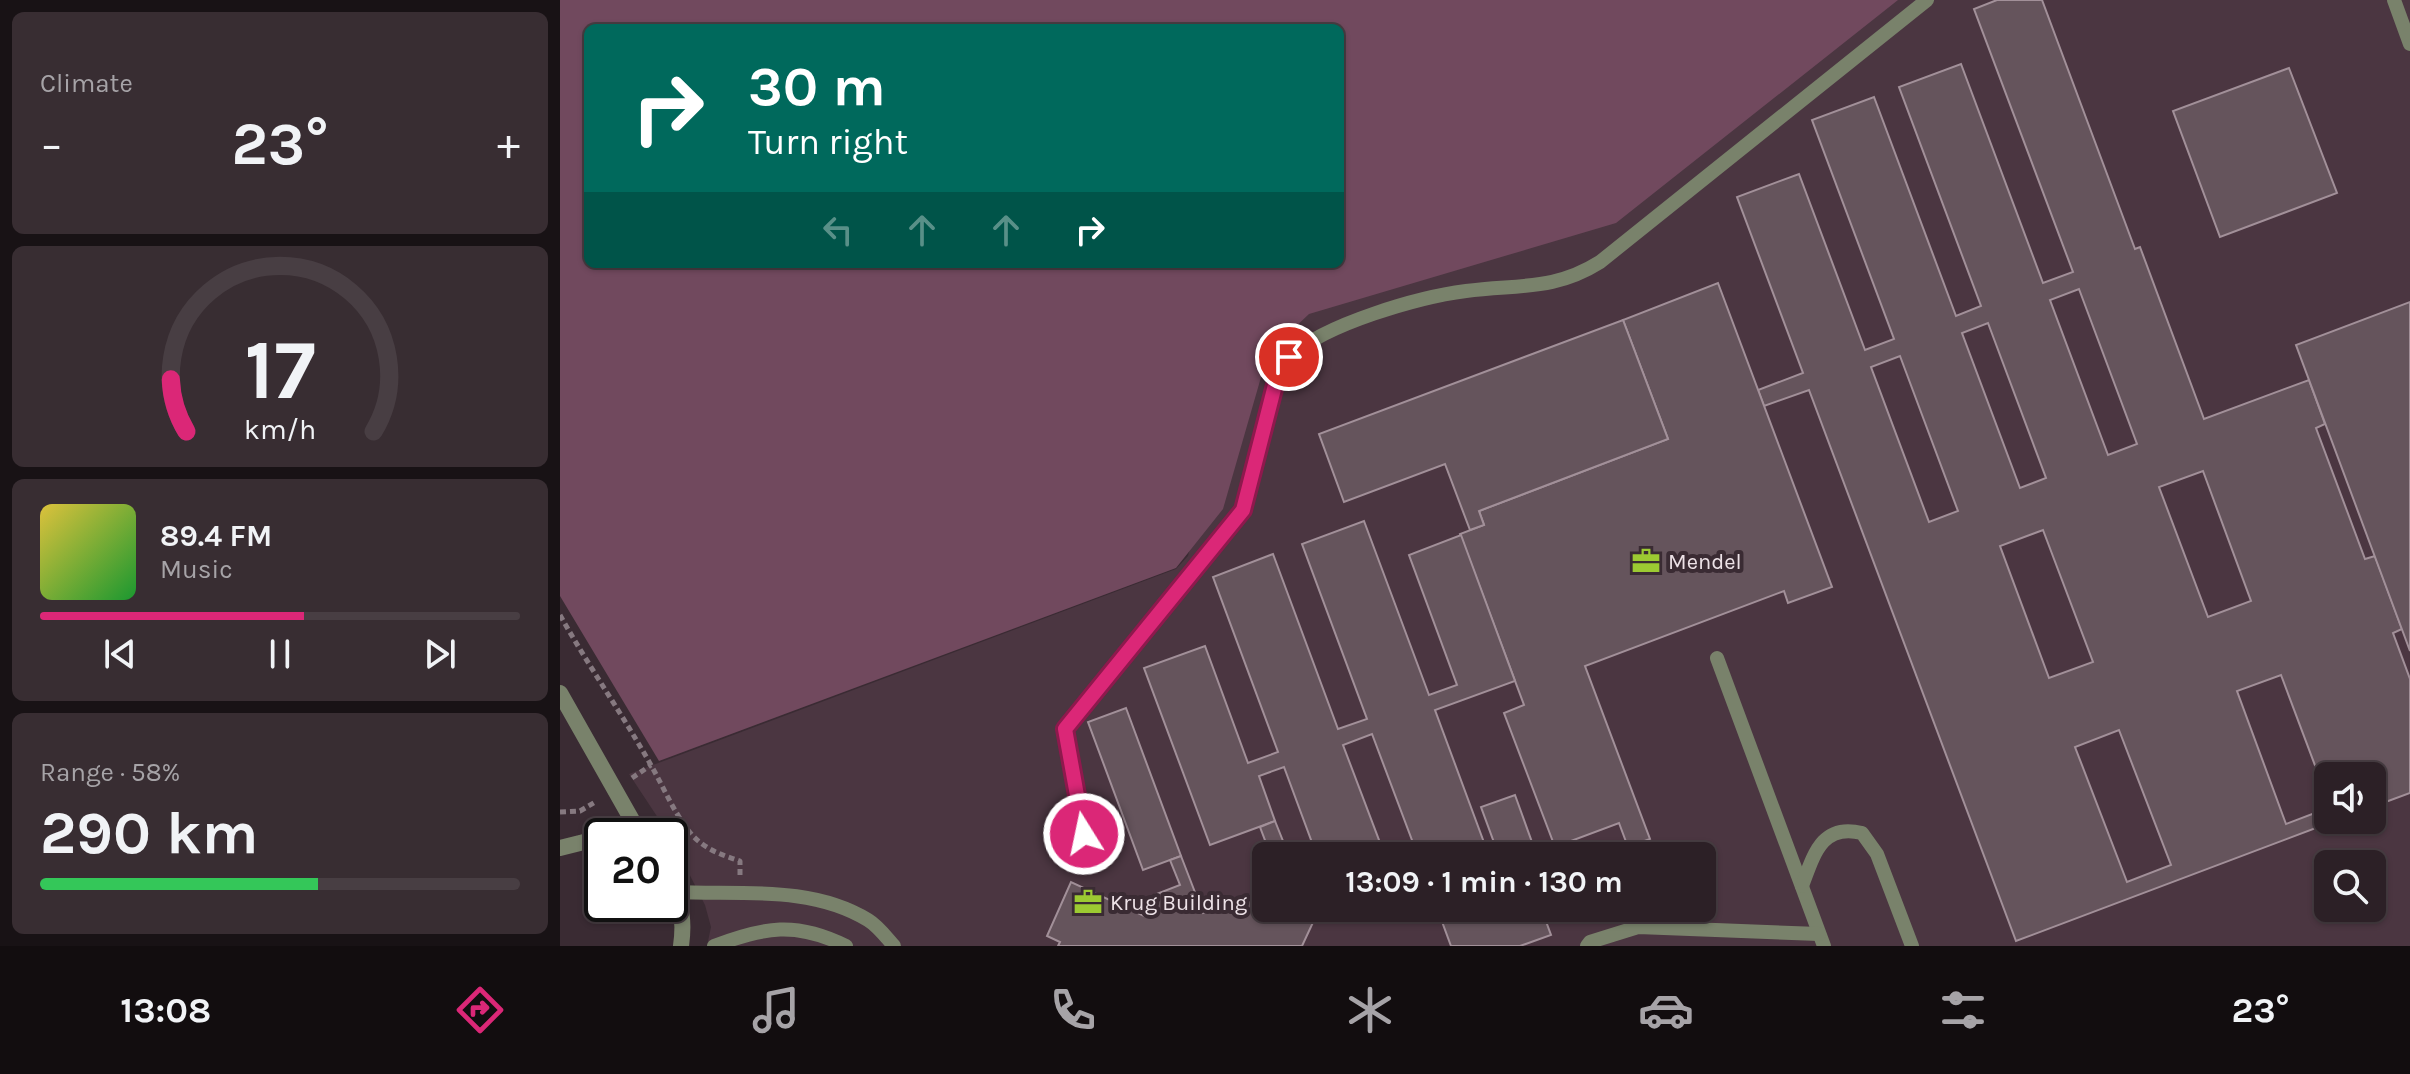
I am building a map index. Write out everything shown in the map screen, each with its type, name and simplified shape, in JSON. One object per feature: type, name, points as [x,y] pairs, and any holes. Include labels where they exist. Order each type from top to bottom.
[{"type":"street","points":[[560,693],[631,818]]},
{"type":"street","points":[[560,848],[584,842]]},
{"type":"street","points":[[681,946],[683,922]]},
{"type":"lane","points":[[1089,860],[1065,729],[1243,510],[1275,385],[1289,357],[1316,340],[1393,308],[1462,291],[1545,285],[1576,277],[1600,262],[1927,0]]},
{"type":"lane","points":[[2394,0],[2410,44]]},
{"type":"lane","points":[[1587,946],[1590,942],[1638,927],[1821,940],[1717,658]]},
{"type":"lane","points":[[1802,886],[1812,859],[1830,833],[1845,829],[1862,833],[1877,854],[1912,946]]},
{"type":"lane","points":[[688,890],[741,895],[799,895],[836,904],[871,921],[894,946]]},
{"type":"lane","points":[[714,946],[748,934],[780,928],[815,932],[846,946]]},
{"type":"path","points":[[560,615],[692,835],[709,850],[740,861],[741,895]]},
{"type":"shaded area","points":[[560,0],[1898,0],[1616,223],[1309,314],[1268,353],[1223,509],[1176,568],[659,761],[560,596]]},
{"type":"shaded area","points":[[1325,0],[2410,0],[2410,946],[707,946],[711,927],[705,905],[688,871],[688,818],[658,818],[629,774],[1176,569],[1188,556],[1259,268],[1344,268],[1344,24],[1338,24]]},
{"type":"building","points":[[1997,0],[2042,0],[2135,249],[2140,247],[2204,419],[2309,380],[2325,424],[2316,428],[2365,559],[2375,556],[2402,629],[2393,633],[2410,679],[2410,793],[2386,802],[2386,762],[2314,763],[2281,675],[2237,691],[2286,824],[2314,813],[2314,829],[2016,941],[1809,390],[1764,406],[1758,390],[1803,373],[1737,197],[1799,174],[1865,350],[1894,339],[1812,120],[1874,97],[1956,316],[1981,306],[1899,87],[1961,64],[2043,283],[2073,272],[1974,9]],"holes":[[[2079,289],[2137,444],[2108,455],[2050,300]],[[1988,323],[2046,478],[2020,488],[1962,333]],[[1900,356],[1958,511],[1929,522],[1871,367]],[[2203,471],[2251,601],[2208,617],[2159,487]],[[2043,530],[2093,662],[2049,678],[2000,546]],[[2119,730],[2171,865],[2127,882],[2075,747]]]},
{"type":"building","points":[[2289,68],[2337,193],[2220,237],[2173,111]]},
{"type":"building","name":"Mendel","points":[[1718,283],[1832,587],[1788,603],[1784,591],[1585,666],[1650,839],[1626,842],[1619,823],[1568,842],[1553,842],[1504,713],[1524,705],[1460,534],[1484,525],[1479,511],[1668,439],[1623,320]]},
{"type":"building","points":[[2410,302],[2410,651],[2296,345]]},
{"type":"building","points":[[1623,320],[1668,439],[1479,511],[1484,525],[1470,530],[1445,464],[1344,502],[1319,434]]},
{"type":"building","points":[[1364,521],[1429,695],[1457,685],[1409,555],[1461,535],[1515,681],[1435,710],[1484,842],[1413,842],[1372,734],[1343,745],[1380,842],[1312,842],[1284,767],[1259,776],[1275,821],[1210,845],[1144,668],[1205,646],[1248,763],[1278,752],[1213,577],[1273,554],[1338,729],[1367,719],[1302,544]]},
{"type":"building","points":[[1126,708],[1181,856],[1143,870],[1088,722]]},
{"type":"building","points":[[1515,795],[1532,842],[1494,842],[1481,807]]},
{"type":"building","points":[[1275,821],[1283,842],[1266,842],[1260,827]]},
{"type":"building","name":"Krug Building","points":[[1181,856],[1203,913],[1252,894],[1252,922],[1313,922],[1302,946],[1058,946],[1060,942],[1047,936],[1071,882],[1144,916],[1154,895],[1180,885],[1170,860]]},
{"type":"building","points":[[1442,922],[1546,922],[1551,935],[1520,946],[1451,946]]},
{"type":"place","name":"Mendel","points":[[1646,561]]},
{"type":"place","name":"Krug Building","points":[[1088,902]]},
{"type":"route","points":[[1084,834],[1065,729],[1243,510],[1275,385],[1289,357]]}]
